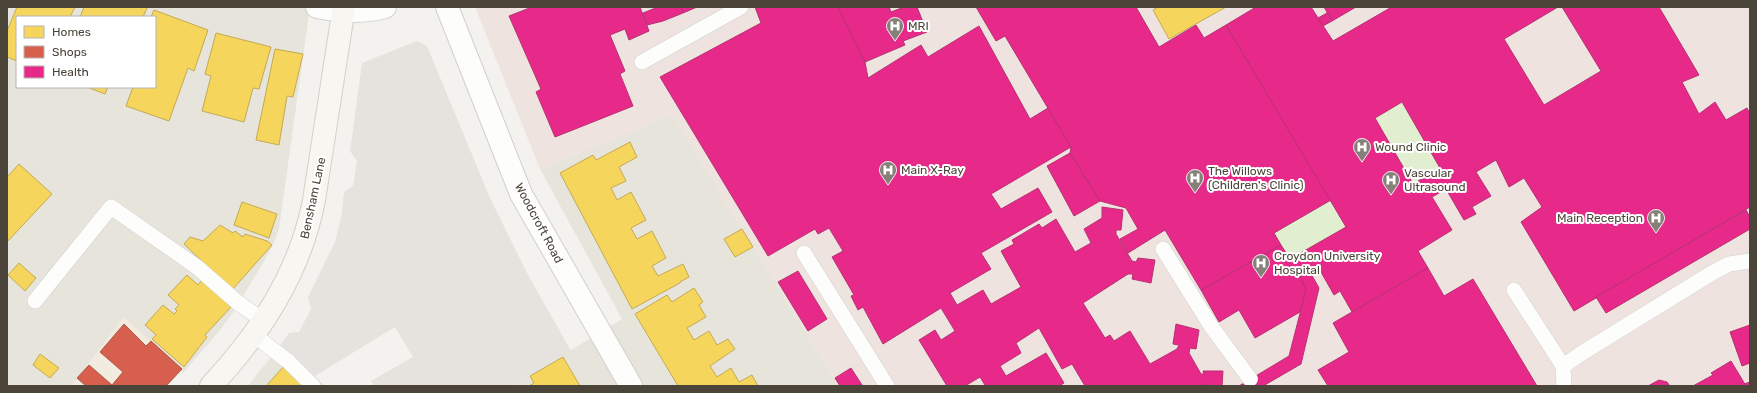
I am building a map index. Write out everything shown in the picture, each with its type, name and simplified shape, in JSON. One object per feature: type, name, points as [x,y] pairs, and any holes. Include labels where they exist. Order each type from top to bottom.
[{"type":"street","points":[[317,7],[362,12],[385,7]]},
{"type":"street","name":"Woodcroft Road","points":[[447,7],[521,194],[631,386]]},
{"type":"street","name":"Bensham Lane","points":[[211,386],[259,328],[296,262],[310,225],[344,9]]},
{"type":"lane","points":[[642,62],[741,7]]},
{"type":"lane","points":[[35,301],[111,207],[197,266],[237,302],[289,362],[313,386]]},
{"type":"lane","points":[[1163,249],[1211,326],[1250,379]]},
{"type":"lane","points":[[804,253],[887,386]]},
{"type":"lane","points":[[1563,366],[1712,273],[1729,264],[1750,261]]},
{"type":"lane","points":[[1514,290],[1563,366],[1564,386]]},
{"type":"shaded area","points":[[7,7],[310,7],[279,229],[273,245],[234,311],[221,329],[183,373],[181,370],[75,381],[71,386],[7,386]]},
{"type":"shaded area","name":"Croydon University Hospital","points":[[475,7],[1750,7],[1750,386],[838,386],[673,115],[540,169]]},
{"type":"shaded area","points":[[417,41],[427,46],[490,198],[528,275],[571,351],[512,386],[374,386],[371,381],[413,357],[395,327],[315,376],[281,344],[289,333],[299,332],[311,309],[308,297],[335,242],[341,218],[344,192],[353,186],[357,161],[350,151],[362,63]]},
{"type":"shaded area","points":[[673,115],[838,386],[512,386],[622,319],[540,169]]},
{"type":"shaded area","points":[[124,317],[181,370],[167,386],[71,386]]},
{"type":"shaded area","points":[[281,344],[325,386],[248,386]]},
{"type":"green space","points":[[1402,102],[1440,168],[1413,184],[1375,118]]},
{"type":"green space","points":[[1331,200],[1346,227],[1290,259],[1274,233]]},
{"type":"building: Homes","points":[[17,7],[75,7],[70,16],[16,16],[16,61],[7,57],[7,31]]},
{"type":"building: Homes","points":[[84,7],[147,8],[143,16],[80,16]]},
{"type":"building: Homes","points":[[1158,7],[1226,7],[1169,39],[1153,10]]},
{"type":"building: Homes","points":[[154,10],[208,30],[194,71],[188,68],[169,121],[126,106],[133,88],[156,88],[156,16],[151,16]]},
{"type":"building: Homes","points":[[216,33],[271,47],[259,89],[253,88],[244,122],[202,111],[211,76],[205,74]]},
{"type":"building: Homes","points":[[275,49],[303,54],[293,97],[287,96],[279,145],[256,140]]},
{"type":"building: Homes","points":[[90,88],[108,88],[105,94]]},
{"type":"building: Homes","points":[[630,142],[637,157],[619,167],[626,181],[611,188],[617,200],[631,192],[646,220],[631,228],[637,239],[652,231],[666,258],[652,266],[658,276],[683,264],[689,277],[632,309],[560,173],[593,155],[596,160]]},
{"type":"building: Homes","points":[[19,164],[52,194],[7,242],[7,177]]},
{"type":"building: Homes","points":[[242,202],[277,214],[269,238],[234,225]]},
{"type":"building: Homes","points":[[220,225],[233,233],[235,231],[243,237],[245,234],[267,241],[272,245],[232,290],[184,244],[190,237],[203,241]]},
{"type":"building: Homes","points":[[742,229],[753,247],[735,257],[724,239]]},
{"type":"building: Homes","points":[[19,263],[36,278],[25,291],[8,275]]},
{"type":"building: Homes","points":[[187,275],[198,285],[202,280],[231,307],[205,335],[207,337],[184,367],[152,339],[156,335],[145,325],[163,305],[174,314],[177,311],[175,309],[179,305],[168,295]]},
{"type":"building: Homes","points":[[694,288],[703,302],[699,305],[706,317],[687,328],[694,340],[709,331],[717,345],[728,339],[735,349],[710,366],[717,377],[731,368],[739,382],[752,375],[758,386],[678,386],[635,314],[667,295],[672,302]]},
{"type":"building: Homes","points":[[40,354],[59,368],[50,378],[33,365]]},
{"type":"building: Homes","points":[[563,357],[580,386],[529,386],[534,383],[530,376]]},
{"type":"building: Homes","points":[[284,366],[306,386],[266,386]]},
{"type":"building: Shops","points":[[124,324],[146,346],[151,341],[182,369],[166,386],[86,386],[77,378],[89,365],[112,385],[123,372],[100,352]]},
{"type":"building: Health","points":[[532,7],[640,7],[649,31],[629,40],[625,29],[610,35],[625,71],[620,74],[633,106],[555,137],[536,92],[541,89],[509,16]]},
{"type":"building: Health","points":[[658,7],[681,7],[683,13],[663,21],[647,25],[643,13]]},
{"type":"building: Health","points":[[681,7],[697,7],[683,13]]},
{"type":"building: Health","points":[[755,7],[838,7],[865,62],[868,78],[921,45],[928,57],[979,26],[1030,119],[1048,108],[1071,147],[991,194],[1001,209],[1038,188],[1052,212],[981,253],[991,269],[950,293],[957,305],[983,290],[991,304],[1021,287],[1001,251],[1014,244],[1012,240],[1039,224],[1042,228],[1056,219],[1075,252],[1091,243],[1084,229],[1102,218],[1102,207],[1123,210],[1121,230],[1116,230],[1116,234],[1132,261],[1136,262],[1138,258],[1155,260],[1151,283],[1132,279],[1133,274],[1128,274],[1083,303],[1105,338],[1110,335],[1114,341],[1130,331],[1150,364],[1177,349],[1179,345],[1173,344],[1176,324],[1199,330],[1196,349],[1190,348],[1189,353],[1201,374],[1204,374],[1203,371],[1223,371],[1222,386],[1085,386],[1072,364],[1062,369],[1039,328],[1016,343],[1021,353],[1000,366],[1006,376],[1046,353],[1064,383],[1059,386],[982,386],[985,385],[980,377],[965,386],[947,386],[919,340],[935,330],[941,340],[955,331],[941,308],[883,344],[863,307],[858,310],[851,296],[854,295],[832,257],[843,251],[829,228],[818,234],[815,229],[768,256],[660,77],[761,23]]},
{"type":"building: Health","points":[[838,7],[889,7],[891,12],[904,7],[917,7],[927,32],[903,41],[905,45],[865,62]]},
{"type":"building: Health","points":[[976,7],[1136,7],[1159,47],[1196,25],[1204,38],[1226,25],[1331,200],[1274,233],[1281,245],[1201,290],[1165,230],[1128,253],[1120,239],[1138,229],[1126,208],[1100,201],[1070,153],[1071,147],[1005,36],[996,41]]},
{"type":"building: Health","points":[[1256,7],[1311,7],[1333,41],[1390,8],[1389,7],[1558,7],[1504,39],[1544,105],[1601,71],[1562,7],[1659,7],[1699,75],[1682,82],[1699,114],[1715,102],[1726,120],[1747,108],[1750,114],[1750,207],[1574,311],[1521,222],[1542,207],[1524,178],[1509,187],[1496,160],[1476,172],[1491,196],[1472,207],[1476,214],[1464,220],[1446,189],[1432,197],[1452,230],[1418,251],[1428,268],[1352,312],[1340,291],[1334,295],[1317,265],[1300,276],[1306,290],[1300,312],[1255,338],[1239,310],[1219,322],[1201,290],[1281,245],[1290,259],[1346,227],[1226,25]],"holes":[[[1402,102],[1440,168],[1413,184],[1375,118]]]},
{"type":"building: Health","points":[[1324,7],[1356,7],[1332,21]]},
{"type":"building: Health","points":[[1327,13],[1332,21],[1323,26],[1318,18]]},
{"type":"building: Health","points":[[1070,153],[1100,201],[1074,216],[1047,166]]},
{"type":"building: Health","points":[[1746,210],[1750,217],[1750,229],[1606,313],[1596,297]]},
{"type":"building: Health","points":[[1428,268],[1444,296],[1473,279],[1537,386],[1328,386],[1318,370],[1349,352],[1333,323]]},
{"type":"building: Health","points":[[1309,270],[1319,288],[1301,364],[1263,386],[1239,386],[1289,356],[1306,290],[1300,276]]},
{"type":"building: Health","points":[[798,271],[827,319],[808,331],[778,282]]},
{"type":"building: Health","points":[[1750,325],[1750,363],[1742,366],[1730,332]]},
{"type":"building: Health","points":[[1731,361],[1746,386],[1693,386],[1713,375],[1711,373]]},
{"type":"building: Health","points":[[851,368],[862,385],[840,386],[835,378]]},
{"type":"building: Health","points":[[1659,380],[1667,382],[1670,386],[1648,386]]},
{"type":"building: Health","points":[[1750,382],[1750,386],[1746,386],[1744,384]]},
{"type":"place","name":"MRI","points":[[895,41]]},
{"type":"place","name":"Wound Clinic","points":[[1362,162]]},
{"type":"place","name":"Main X-Ray","points":[[888,185]]},
{"type":"place","name":"The Willows (Children's Clinic)","points":[[1195,193]]},
{"type":"place","name":"Vascular Ultrasound","points":[[1391,195]]},
{"type":"place","name":"Main Reception","points":[[1656,233]]},
{"type":"place","name":"Croydon University Hospital","points":[[1261,278]]}]
